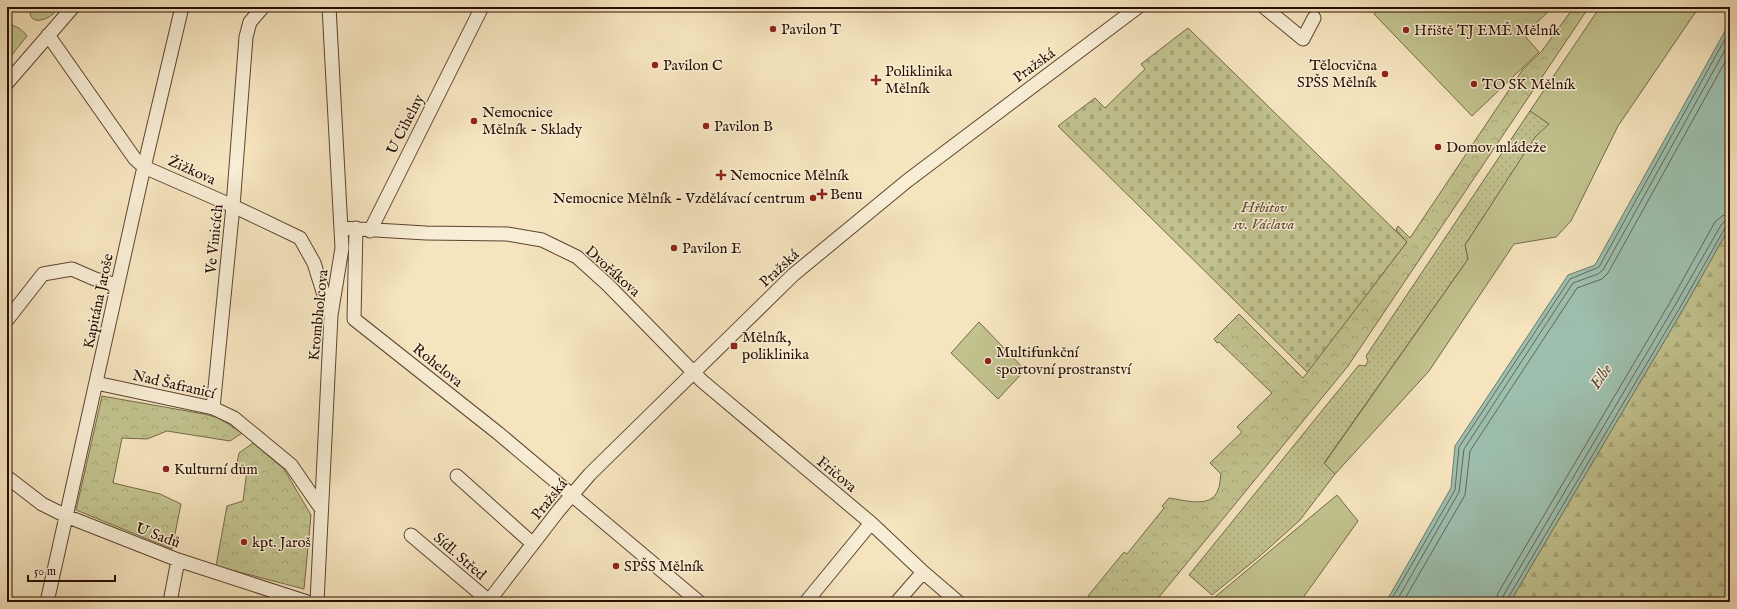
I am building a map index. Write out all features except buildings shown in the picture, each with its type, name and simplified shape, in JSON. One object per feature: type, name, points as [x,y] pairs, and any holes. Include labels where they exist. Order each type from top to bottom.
[{"type":"street","points":[[7,83],[73,7]]},
{"type":"street","name":"Kapitána Jaroše","points":[[47,602],[117,285],[182,7]]},
{"type":"street","name":"Ve Vinicích","points":[[213,408],[234,206],[246,37],[250,22],[262,7]]},
{"type":"street","name":"Krombholcova","points":[[317,602],[330,315],[342,248],[329,7]]},
{"type":"street","name":"U Cihelny","points":[[370,231],[482,7]]},
{"type":"street","name":"Pražská","points":[[489,602],[533,544],[590,474],[793,275],[907,181],[1138,7]]},
{"type":"street","points":[[1264,7],[1303,39],[1314,18]]},
{"type":"street","name":"Žižkova","points":[[48,35],[135,159],[144,167],[234,206],[300,238],[314,263],[330,315]]},
{"type":"street","points":[[342,228],[356,228],[370,231]]},
{"type":"street","name":"Rohelova","points":[[356,228],[354,319],[492,428],[572,495]]},
{"type":"street","name":"Dvořákova","points":[[370,231],[507,234],[542,240],[577,257],[693,372]]},
{"type":"street","points":[[7,320],[43,274],[72,269],[95,279],[117,285]]},
{"type":"street","name":"Fričova","points":[[693,372],[871,523],[923,572],[958,602]]},
{"type":"street","name":"Nad Šafranicí","points":[[96,383],[213,408],[234,418],[291,465],[320,507],[321,504]]},
{"type":"street","points":[[457,476],[533,544]]},
{"type":"street","name":"U Sadů","points":[[7,477],[42,504],[66,516],[178,560],[307,602]]},
{"type":"street","points":[[572,495],[699,602]]},
{"type":"street","points":[[806,602],[871,523]]},
{"type":"street","name":"Sídl. Střed","points":[[411,535],[489,602]]},
{"type":"street","points":[[170,602],[178,560]]},
{"type":"street","points":[[897,602],[923,572]]},
{"type":"green space","points":[[31,7],[52,7],[56,11],[48,18],[43,20],[34,20],[30,13]]},
{"type":"green space","name":"TO SK Mělník","points":[[1381,7],[1553,7],[1524,35],[1539,52],[1472,116],[1374,14]]},
{"type":"green space","points":[[1574,7],[1589,7],[1348,366],[1155,602],[1095,602],[1088,596],[1124,552],[1127,554],[1164,508],[1162,506],[1169,498],[1197,502],[1210,500],[1215,496],[1219,488],[1221,474],[1210,463],[1242,432],[1237,427],[1272,393],[1219,342],[1217,343],[1214,339],[1239,314],[1303,378],[1407,242],[1396,230],[1398,226],[1410,238],[1523,69],[1541,52]]},
{"type":"green space","points":[[1600,7],[1699,7],[1618,126],[1571,221],[1556,237],[1514,244],[1429,371],[1335,474],[1324,464],[1468,259],[1465,245],[1535,136],[1548,124],[1530,111]]},
{"type":"green space","points":[[7,24],[23,31],[27,36],[7,61]]},
{"type":"green space","name":"Hřbitov sv. Václava","points":[[1188,28],[1407,242],[1308,373],[1058,126],[1095,98],[1105,108],[1145,69],[1141,64]]},
{"type":"green space","points":[[1530,111],[1549,124],[1535,137],[1465,245],[1468,259],[1324,463],[1335,474],[1300,520],[1260,556],[1212,595],[1189,575],[1359,365],[1365,366],[1368,361],[1366,356]]},
{"type":"green space","points":[[1730,226],[1730,602],[1510,602],[1685,306]]},
{"type":"green space","name":"Multifunkční sportovní prostranství","points":[[979,322],[1025,370],[998,399],[951,353]]},
{"type":"green space","points":[[102,396],[204,414],[219,418],[242,433],[230,441],[167,431],[147,439],[122,438],[113,483],[160,494],[181,504],[172,549],[76,510]]},
{"type":"green space","points":[[253,443],[284,469],[311,515],[304,589],[216,566],[227,506],[243,501],[247,470],[236,468],[239,453]]},
{"type":"green space","points":[[1337,495],[1358,521],[1300,602],[1221,602],[1215,597]]},
{"type":"water","name":"Elbe","points":[[1730,22],[1730,226],[1685,306],[1510,602],[1386,602],[1451,488],[1455,446],[1568,275],[1595,265]]},
{"type":"place","name":"Pavilon T","points":[[773,29]]},
{"type":"place","name":"Hřiště TJ EMĚ Mělník","points":[[1406,30]]},
{"type":"place","name":"Pavilon C","points":[[655,65]]},
{"type":"place","name":"Tělocvična SPŠS Mělník","points":[[1385,74]]},
{"type":"place","name":"Poliklinika Mělník","points":[[876,80]]},
{"type":"place","name":"TO SK Mělník","points":[[1474,84]]},
{"type":"place","name":"Nemocnice Mělník - Sklady","points":[[474,121]]},
{"type":"place","name":"Pavilon B","points":[[706,126]]},
{"type":"place","name":"Domov mládeže","points":[[1438,147]]},
{"type":"place","name":"Nemocnice Mělník","points":[[721,175]]},
{"type":"place","name":"Benu","points":[[822,194]]},
{"type":"place","name":"Nemocnice Mělník - Vzdělávací centrum","points":[[813,198]]},
{"type":"place","name":"Pavilon E","points":[[674,248]]},
{"type":"place","name":"Mělník, poliklinika","points":[[734,346]]},
{"type":"place","name":"Multifunkční sportovní prostranství","points":[[988,361]]},
{"type":"place","name":"Kulturní dům","points":[[166,469]]},
{"type":"place","name":"kpt. Jaroš","points":[[244,542]]},
{"type":"place","name":"SPŠS Mělník","points":[[616,566]]}]
